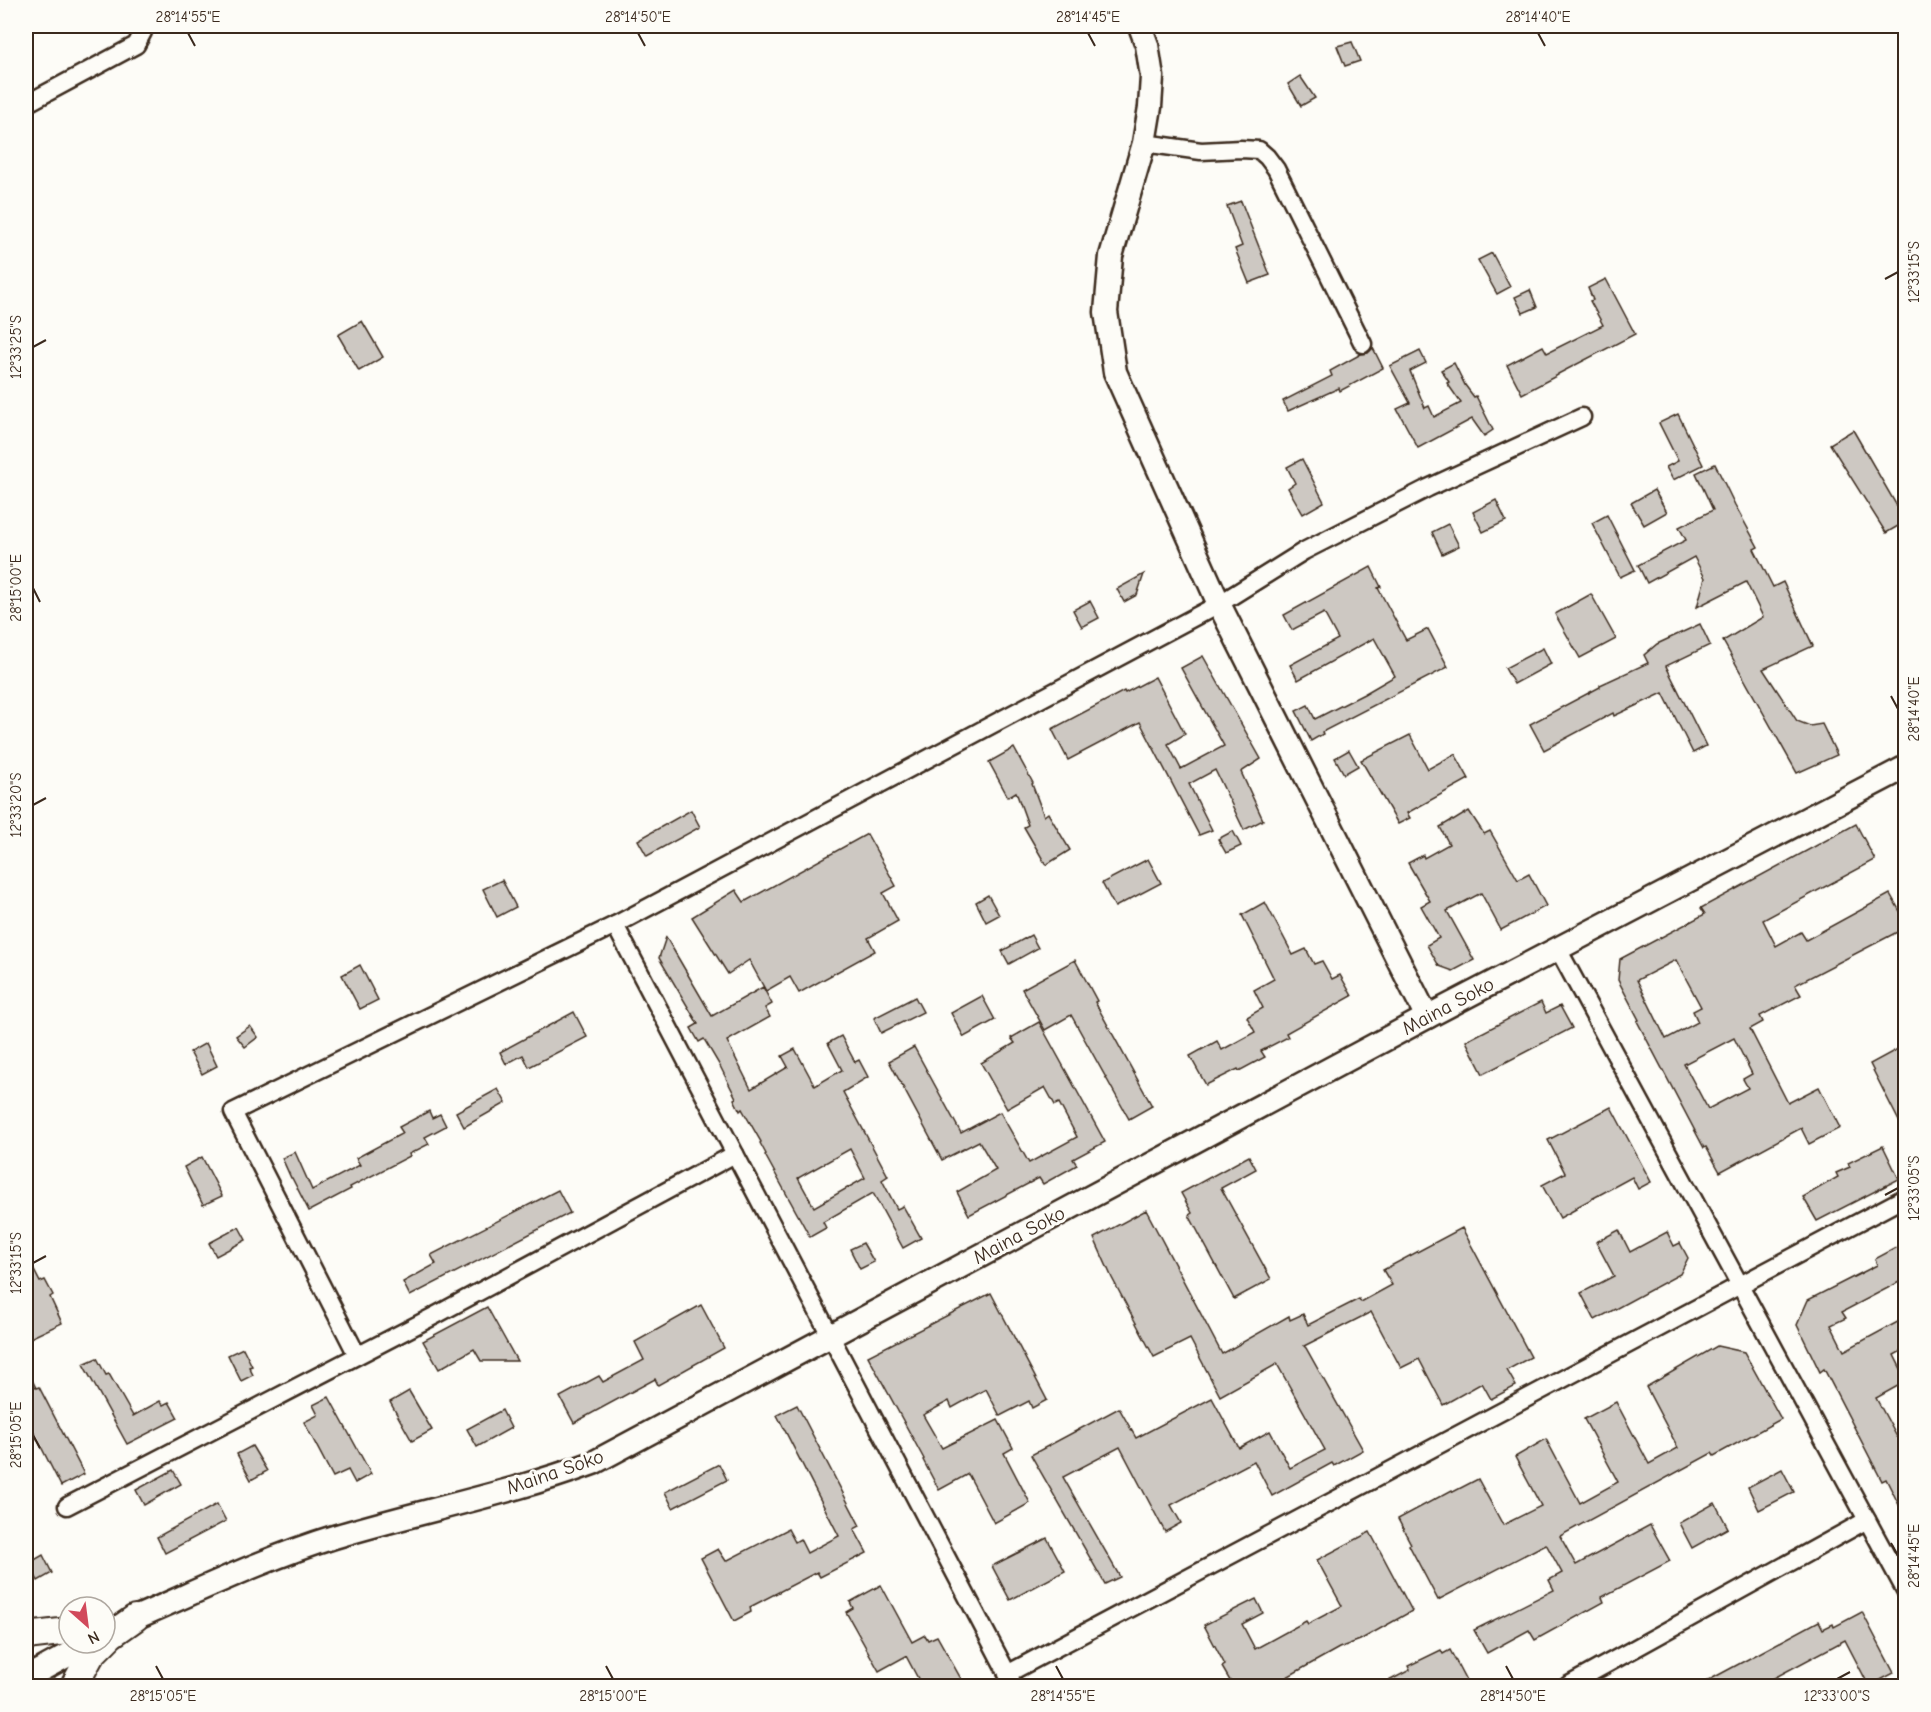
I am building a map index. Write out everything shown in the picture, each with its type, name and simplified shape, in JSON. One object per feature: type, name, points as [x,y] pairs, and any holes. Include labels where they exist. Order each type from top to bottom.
[{"type":"main road","points":[[117,1622],[135,1618]]},
{"type":"main road","points":[[117,1631],[135,1618]]},
{"type":"main road","points":[[26,1636],[57,1632]]},
{"type":"main road","points":[[74,1686],[92,1655]]},
{"type":"street","points":[[26,104],[136,45],[143,32],[142,26]]},
{"type":"street","points":[[1140,26],[1147,45],[1152,77],[1150,107],[1144,143],[1111,256],[1106,312],[1115,372],[1219,604],[1427,1017]]},
{"type":"street","points":[[1144,143],[1201,151],[1259,150],[1267,157],[1276,169],[1363,344]]},
{"type":"street","points":[[357,1355],[233,1112],[615,925],[1219,604],[1304,551],[1428,488],[1582,417]]},
{"type":"street","name":"Maina Soko","points":[[117,1628],[135,1618],[281,1556],[332,1537],[555,1477],[593,1463],[1427,1017],[1905,767]]},
{"type":"street","points":[[615,925],[1011,1680],[1739,1284],[1905,1197]]},
{"type":"street","points":[[1558,949],[1905,1592]]},
{"type":"street","points":[[68,1506],[436,1315],[735,1154]]},
{"type":"street","points":[[1567,1686],[1867,1520]]},
{"type":"street","points":[[26,1678],[68,1655]]},
{"type":"building","points":[[1352,42],[1360,61],[1345,66],[1337,46]]},
{"type":"building","points":[[1300,76],[1315,98],[1301,106],[1288,84]]},
{"type":"building","points":[[1241,201],[1270,275],[1249,283],[1235,249],[1242,246],[1227,206]]},
{"type":"building","points":[[1492,253],[1510,287],[1497,294],[1478,260]]},
{"type":"building","points":[[1606,279],[1635,334],[1522,394],[1507,365],[1543,346],[1547,353],[1603,325],[1590,301],[1593,300],[1588,288]]},
{"type":"building","points":[[1530,290],[1537,307],[1523,313],[1515,297]]},
{"type":"building","points":[[362,321],[383,357],[359,371],[338,335]]},
{"type":"building","points":[[1373,348],[1383,368],[1340,391],[1339,388],[1288,411],[1283,401],[1332,376],[1330,371],[1361,354],[1368,353]]},
{"type":"building","points":[[1420,351],[1426,363],[1410,371],[1425,408],[1429,406],[1434,417],[1461,403],[1441,370],[1454,363],[1465,385],[1474,397],[1476,396],[1493,430],[1484,436],[1472,419],[1418,448],[1397,409],[1410,403],[1390,366]]},
{"type":"building","points":[[1678,414],[1703,465],[1673,480],[1666,467],[1678,461],[1659,423]]},
{"type":"building","points":[[1853,430],[1905,520],[1886,533],[1830,444]]},
{"type":"building","points":[[1302,459],[1324,502],[1303,514],[1288,488],[1295,483],[1287,467]]},
{"type":"building","points":[[1715,464],[1758,547],[1754,549],[1773,587],[1783,582],[1813,646],[1763,669],[1797,721],[1810,726],[1822,724],[1837,755],[1797,773],[1723,641],[1763,617],[1746,582],[1697,607],[1705,578],[1694,557],[1647,583],[1638,565],[1686,540],[1679,527],[1713,510],[1696,473]]},
{"type":"building","points":[[1654,490],[1667,512],[1644,525],[1631,503]]},
{"type":"building","points":[[1496,500],[1506,521],[1483,532],[1473,512]]},
{"type":"building","points":[[1607,515],[1635,570],[1620,577],[1592,523]]},
{"type":"building","points":[[1448,524],[1459,546],[1442,554],[1432,532]]},
{"type":"building","points":[[1371,567],[1381,587],[1378,588],[1406,640],[1428,629],[1448,667],[1322,732],[1323,734],[1311,741],[1296,711],[1308,705],[1315,719],[1395,676],[1374,638],[1298,680],[1290,665],[1338,639],[1324,613],[1292,630],[1284,615]]},
{"type":"building","points":[[1144,574],[1137,595],[1124,602],[1117,589]]},
{"type":"building","points":[[1591,594],[1616,639],[1580,658],[1555,614]]},
{"type":"building","points":[[1090,601],[1099,618],[1082,627],[1073,610]]},
{"type":"building","points":[[1700,624],[1710,645],[1666,666],[1706,746],[1693,753],[1663,693],[1614,716],[1613,713],[1544,750],[1530,724],[1600,685],[1648,663],[1644,655],[1657,644]]},
{"type":"building","points":[[1543,648],[1551,664],[1514,684],[1505,668]]},
{"type":"building","points":[[1203,656],[1261,759],[1241,772],[1263,820],[1244,830],[1215,770],[1189,784],[1212,830],[1199,835],[1140,722],[1068,760],[1052,729],[1155,677],[1185,734],[1168,744],[1181,769],[1224,746],[1181,668]]},
{"type":"building","points":[[1410,735],[1428,769],[1455,754],[1469,779],[1407,813],[1410,818],[1398,824],[1361,760]]},
{"type":"building","points":[[1014,748],[1033,783],[1044,816],[1048,813],[1070,850],[1046,865],[1024,827],[1028,825],[1016,792],[1008,797],[989,762]]},
{"type":"building","points":[[1349,750],[1358,766],[1344,774],[1335,758]]},
{"type":"building","points":[[691,810],[700,827],[647,856],[638,840]]},
{"type":"building","points":[[1469,811],[1484,834],[1490,831],[1518,880],[1529,874],[1546,906],[1501,930],[1481,893],[1447,911],[1474,960],[1453,971],[1439,966],[1427,945],[1439,938],[1421,906],[1430,901],[1408,863],[1423,855],[1424,858],[1449,844],[1440,827]]},
{"type":"building","points":[[1856,824],[1875,860],[1763,920],[1776,946],[1801,932],[1806,940],[1890,894],[1905,920],[1905,928],[1795,985],[1801,995],[1760,1016],[1763,1022],[1750,1029],[1788,1103],[1819,1087],[1840,1128],[1809,1144],[1801,1128],[1720,1172],[1706,1147],[1704,1148],[1618,980],[1620,959],[1705,914],[1701,908]],"holes":[[[1676,960],[1701,1007],[1693,1011],[1698,1022],[1666,1039],[1637,980]],[[1734,1038],[1752,1074],[1743,1079],[1748,1088],[1708,1109],[1684,1064]]]},
{"type":"building","points":[[1233,831],[1241,846],[1226,853],[1218,839]]},
{"type":"building","points":[[867,834],[896,886],[883,893],[898,921],[868,938],[875,951],[799,993],[790,977],[766,991],[749,960],[728,974],[692,917],[736,890],[744,902]]},
{"type":"building","points":[[1148,859],[1161,883],[1115,907],[1102,883]]},
{"type":"building","points":[[502,880],[516,907],[497,917],[483,889]]},
{"type":"building","points":[[988,895],[999,915],[986,922],[976,902]]},
{"type":"building","points":[[1265,902],[1293,955],[1306,949],[1314,964],[1322,961],[1332,979],[1340,975],[1352,996],[1286,1033],[1288,1037],[1261,1051],[1265,1057],[1206,1085],[1190,1056],[1217,1041],[1222,1050],[1255,1032],[1247,1017],[1263,1008],[1254,990],[1274,979],[1242,915]]},
{"type":"building","points":[[1031,935],[1038,948],[1009,964],[1002,951]]},
{"type":"building","points":[[666,937],[712,1016],[763,987],[772,1004],[765,1008],[770,1017],[727,1041],[751,1089],[788,1067],[782,1056],[795,1049],[815,1086],[842,1070],[828,1043],[841,1036],[855,1062],[859,1060],[868,1077],[843,1092],[888,1176],[882,1180],[897,1209],[903,1206],[921,1238],[903,1248],[873,1193],[823,1222],[826,1228],[810,1237],[765,1155],[761,1142],[742,1109],[740,1111],[720,1066],[704,1039],[699,1042],[691,1028],[698,1024],[659,958]],"holes":[[[850,1149],[865,1178],[814,1207],[798,1178]]]},
{"type":"building","points":[[1075,960],[1097,1001],[1095,1002],[1152,1106],[1129,1119],[1071,1015],[1045,1030],[1022,989]]},
{"type":"building","points":[[360,965],[378,1000],[360,1009],[342,975]]},
{"type":"building","points":[[982,996],[995,1020],[964,1037],[951,1013]]},
{"type":"building","points":[[915,997],[923,1012],[881,1033],[874,1018]]},
{"type":"building","points":[[1541,1002],[1546,1013],[1560,1006],[1572,1028],[1483,1074],[1466,1041]]},
{"type":"building","points":[[574,1012],[587,1037],[529,1067],[523,1055],[506,1064],[500,1052]]},
{"type":"building","points":[[1039,1022],[1105,1142],[1073,1159],[1077,1165],[1043,1184],[1039,1178],[969,1215],[957,1192],[996,1170],[979,1141],[942,1160],[889,1061],[914,1047],[961,1133],[1000,1112],[1029,1163],[1077,1137],[1059,1103],[1055,1105],[1045,1087],[1007,1109],[981,1063],[1015,1043],[1011,1038]]},
{"type":"building","points":[[250,1026],[258,1037],[245,1047],[236,1036]]},
{"type":"building","points":[[206,1043],[217,1066],[202,1074],[190,1052]]},
{"type":"building","points":[[1905,1045],[1905,1133],[1870,1064]]},
{"type":"building","points":[[498,1089],[506,1103],[464,1127],[456,1112]]},
{"type":"building","points":[[1611,1107],[1651,1182],[1638,1189],[1632,1177],[1560,1218],[1542,1185],[1565,1173],[1548,1140]]},
{"type":"building","points":[[429,1111],[432,1118],[440,1114],[446,1126],[425,1137],[429,1144],[309,1211],[282,1158],[295,1152],[312,1190],[360,1165],[356,1158],[403,1133],[399,1127]]},
{"type":"building","points":[[1883,1146],[1899,1179],[1817,1221],[1803,1197],[1838,1177],[1836,1173],[1850,1167],[1848,1163]]},
{"type":"building","points":[[1249,1156],[1256,1169],[1221,1188],[1271,1279],[1234,1299],[1189,1215],[1192,1213],[1181,1193]]},
{"type":"building","points":[[202,1157],[222,1196],[203,1205],[184,1167]]},
{"type":"building","points":[[558,1190],[570,1213],[410,1296],[403,1282],[436,1264],[431,1255]]},
{"type":"building","points":[[1146,1210],[1222,1354],[1289,1316],[1290,1320],[1303,1314],[1308,1325],[1359,1299],[1361,1302],[1392,1285],[1383,1270],[1462,1228],[1531,1357],[1507,1370],[1516,1386],[1491,1399],[1482,1383],[1443,1405],[1419,1359],[1401,1368],[1371,1312],[1304,1346],[1363,1450],[1334,1466],[1332,1463],[1272,1496],[1254,1461],[1171,1505],[1181,1523],[1165,1532],[1120,1447],[1063,1477],[1120,1577],[1105,1584],[1031,1455],[1119,1408],[1136,1438],[1212,1398],[1239,1448],[1270,1431],[1290,1468],[1325,1450],[1277,1364],[1220,1396],[1190,1339],[1154,1357],[1112,1278],[1094,1238]]},
{"type":"building","points":[[239,1227],[246,1240],[216,1256],[209,1243]]},
{"type":"building","points":[[1619,1230],[1630,1252],[1667,1232],[1674,1246],[1680,1243],[1688,1258],[1680,1274],[1595,1320],[1581,1293],[1614,1276],[1596,1242]]},
{"type":"building","points":[[863,1243],[874,1262],[860,1269],[850,1249]]},
{"type":"building","points":[[1905,1243],[1905,1279],[1842,1312],[1846,1318],[1831,1325],[1844,1351],[1905,1318],[1905,1349],[1894,1355],[1905,1377],[1905,1382],[1876,1398],[1897,1437],[1905,1432],[1905,1517],[1886,1479],[1882,1481],[1824,1369],[1820,1372],[1797,1325],[1808,1300],[1877,1265],[1875,1259]]},
{"type":"building","points":[[26,1255],[40,1282],[45,1280],[53,1295],[50,1297],[62,1323],[26,1340]]},
{"type":"building","points":[[991,1293],[1047,1400],[1032,1408],[1029,1401],[1000,1416],[986,1389],[952,1408],[949,1401],[923,1415],[942,1448],[998,1420],[1013,1448],[1004,1453],[1030,1503],[994,1523],[968,1474],[939,1490],[868,1356]]},
{"type":"building","points":[[701,1305],[724,1348],[658,1385],[655,1379],[574,1423],[560,1397],[599,1376],[603,1382],[644,1360],[635,1342]]},
{"type":"building","points":[[487,1307],[517,1361],[481,1361],[474,1349],[439,1369],[423,1341]]},
{"type":"building","points":[[1717,1346],[1744,1352],[1781,1419],[1714,1456],[1712,1453],[1560,1536],[1576,1565],[1650,1525],[1670,1561],[1602,1597],[1604,1602],[1535,1640],[1529,1630],[1487,1653],[1474,1630],[1554,1590],[1549,1580],[1562,1573],[1546,1544],[1438,1600],[1398,1519],[1478,1479],[1503,1525],[1541,1506],[1515,1457],[1546,1439],[1580,1503],[1618,1482],[1584,1419],[1616,1402],[1649,1464],[1678,1448],[1646,1387]]},
{"type":"building","points":[[243,1348],[252,1366],[249,1367],[253,1375],[241,1381],[228,1355]]},
{"type":"building","points":[[97,1358],[133,1416],[160,1401],[163,1405],[169,1402],[178,1418],[127,1444],[83,1364]]},
{"type":"building","points":[[26,1367],[36,1388],[39,1387],[84,1474],[61,1486],[26,1417]]},
{"type":"building","points":[[409,1391],[432,1430],[412,1441],[390,1402]]},
{"type":"building","points":[[329,1397],[371,1474],[355,1483],[348,1470],[333,1477],[304,1422],[318,1415],[313,1405]]},
{"type":"building","points":[[797,1405],[860,1526],[854,1529],[867,1553],[820,1577],[817,1572],[750,1607],[751,1612],[734,1621],[701,1558],[718,1549],[726,1561],[788,1529],[795,1542],[800,1539],[807,1553],[839,1536],[777,1415]]},
{"type":"building","points":[[502,1410],[511,1428],[477,1447],[467,1429]]},
{"type":"building","points":[[252,1446],[267,1471],[251,1480],[237,1454]]},
{"type":"building","points":[[719,1464],[727,1480],[673,1508],[665,1492]]},
{"type":"building","points":[[1782,1469],[1794,1492],[1759,1510],[1748,1487]]},
{"type":"building","points":[[173,1470],[181,1484],[144,1505],[136,1490]]},
{"type":"building","points":[[1715,1503],[1728,1528],[1692,1548],[1679,1523]]},
{"type":"building","points":[[217,1504],[226,1521],[165,1553],[157,1537]]},
{"type":"building","points":[[1370,1532],[1412,1611],[1271,1686],[1233,1686],[1204,1625],[1256,1599],[1263,1613],[1242,1624],[1255,1649],[1306,1621],[1308,1624],[1342,1606],[1317,1560]]},
{"type":"building","points":[[1047,1538],[1065,1571],[1010,1600],[992,1566]]},
{"type":"building","points":[[43,1555],[52,1573],[38,1581],[29,1563]]},
{"type":"building","points":[[881,1585],[912,1642],[925,1635],[928,1640],[937,1636],[965,1686],[922,1686],[906,1656],[879,1671],[846,1612],[853,1608],[850,1602]]},
{"type":"building","points":[[1862,1612],[1894,1673],[1869,1686],[1845,1640],[1759,1686],[1698,1686],[1819,1621],[1823,1629],[1833,1624],[1834,1627]]},
{"type":"building","points":[[1441,1650],[1443,1654],[1450,1650],[1469,1686],[1379,1686],[1410,1670],[1408,1666]]}]
